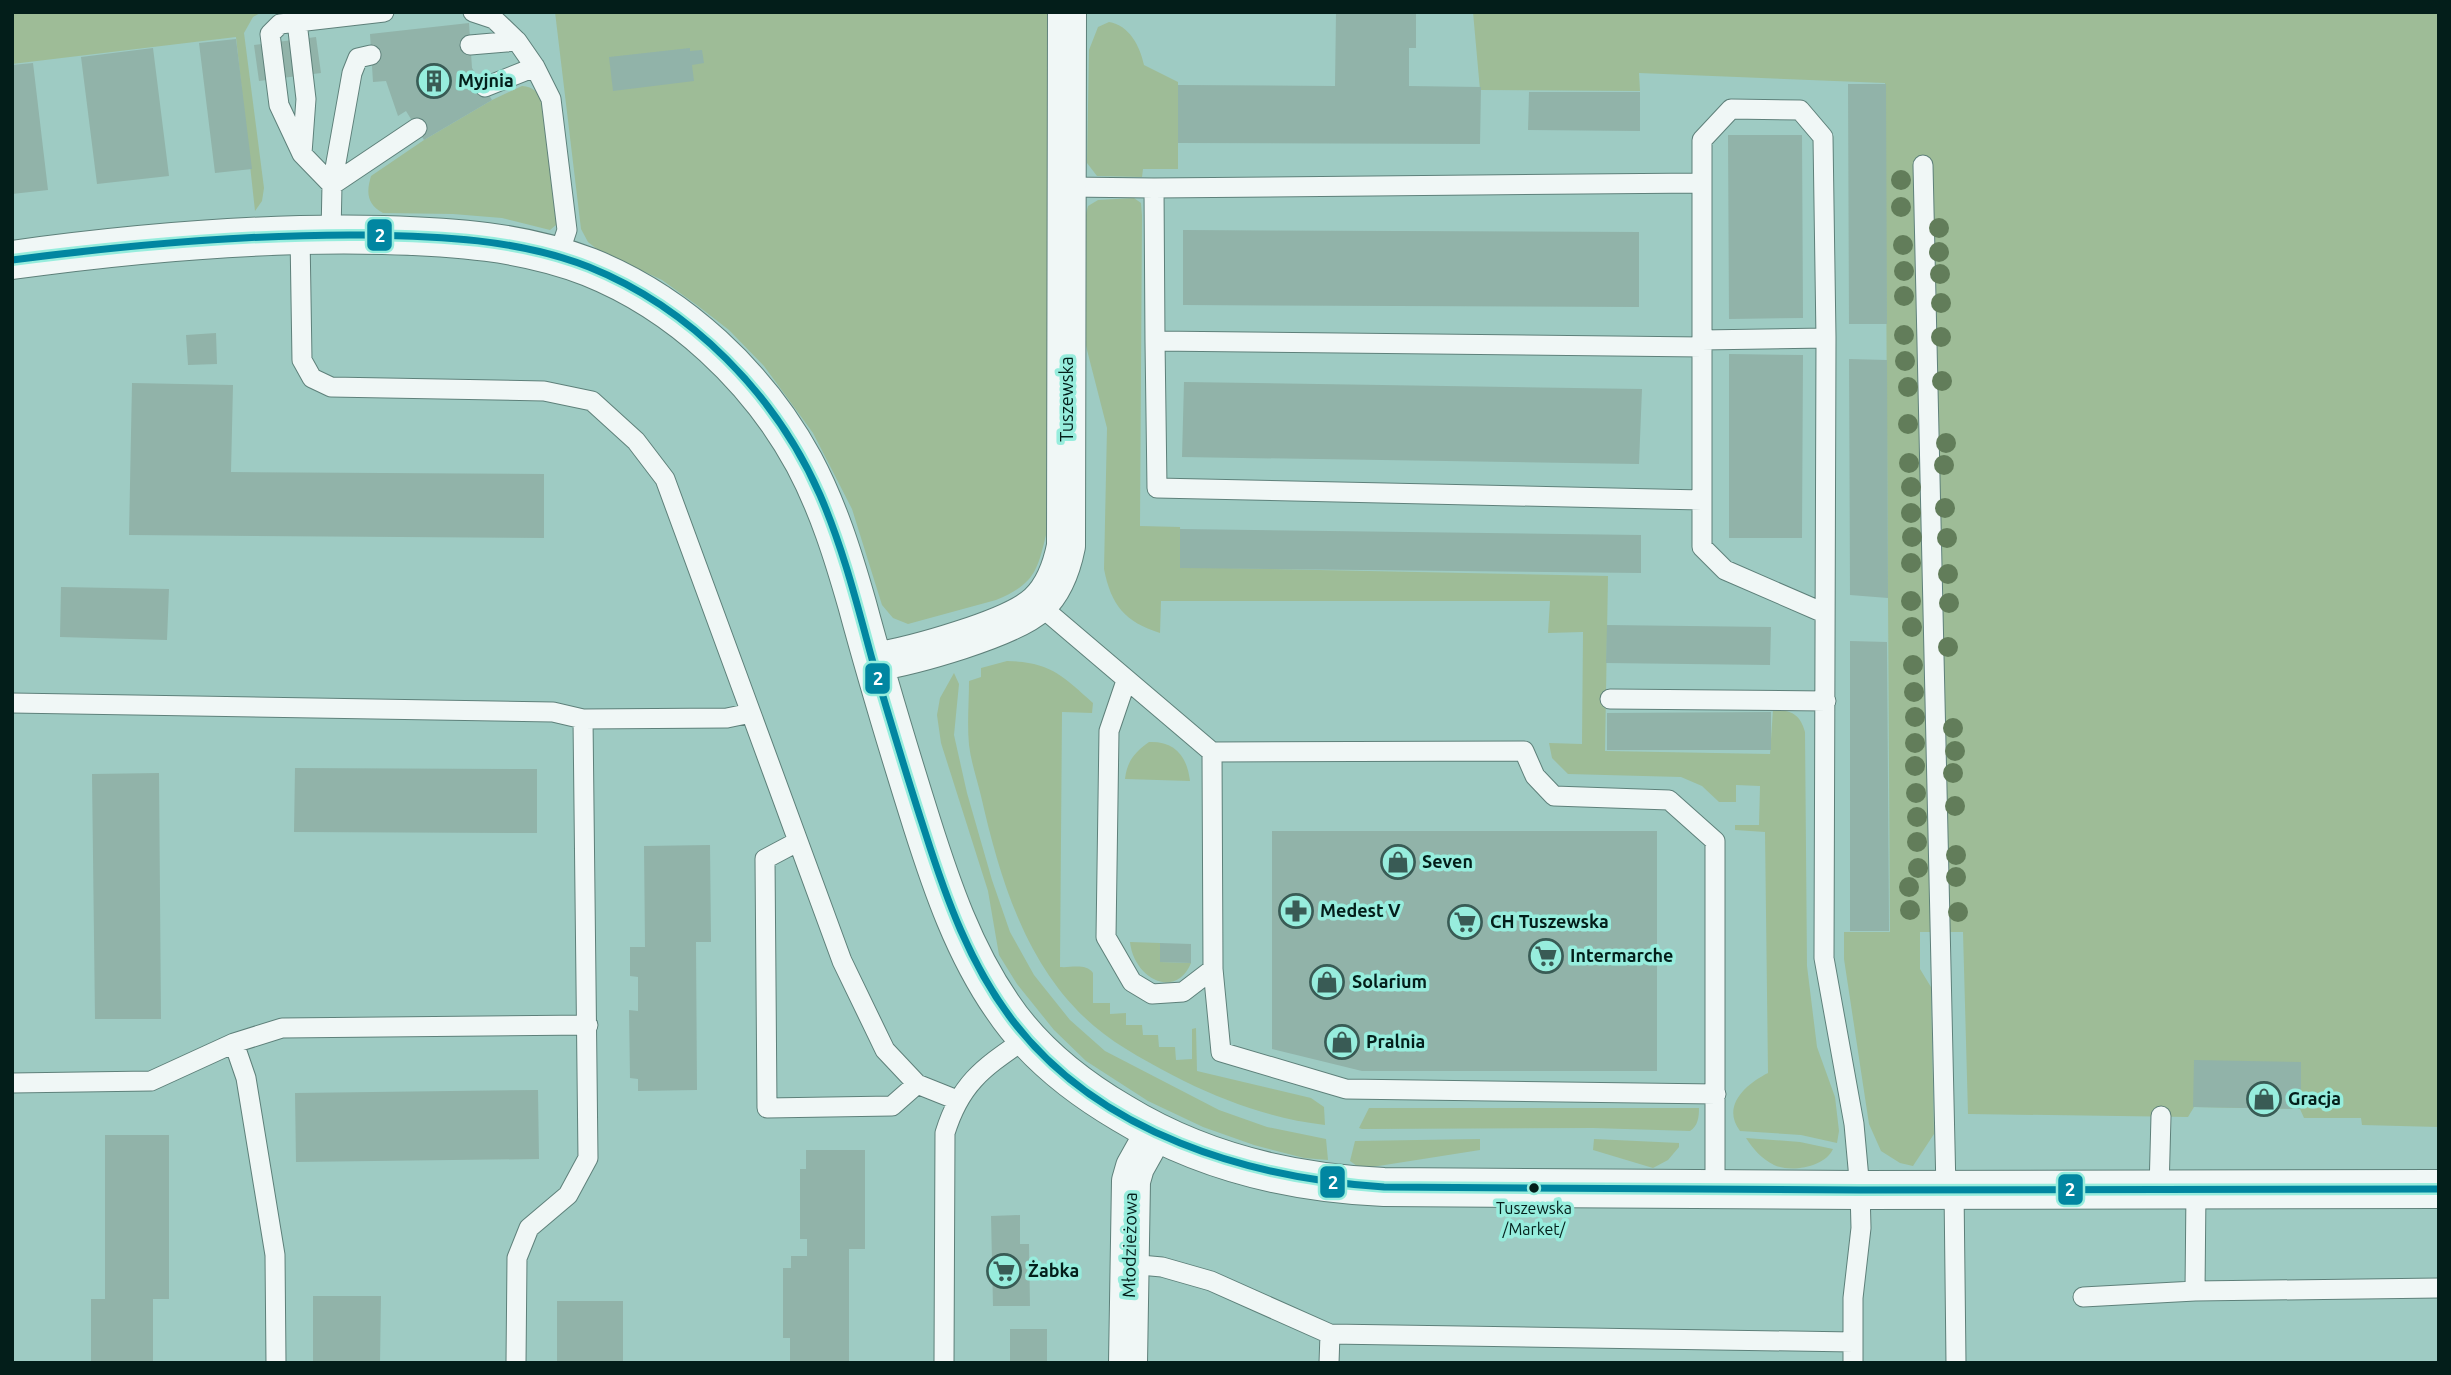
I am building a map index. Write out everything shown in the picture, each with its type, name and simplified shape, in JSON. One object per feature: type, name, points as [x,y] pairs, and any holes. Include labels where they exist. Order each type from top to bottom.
[{"type":"street","name":"Tuszewska","points":[[874,662],[899,658],[1008,623],[1038,604],[1055,581],[1063,561],[1066,545],[1067,12]]},
{"type":"street","points":[[12,260],[197,239],[316,234],[443,237],[520,246],[558,257],[624,283],[673,314],[704,338],[771,412],[805,463],[821,497],[849,575],[927,840],[966,944],[1004,1009],[1054,1065],[1090,1094],[1154,1133],[1203,1154],[1294,1179],[1336,1185],[1447,1189],[2439,1189]]},
{"type":"street","name":"Młodzieżowa","points":[[1128,1363],[1131,1181],[1135,1167],[1154,1133]]},
{"type":"lane","points":[[332,185],[302,154],[279,106],[270,34],[279,24],[384,12]]},
{"type":"lane","points":[[473,12],[494,19],[517,41],[551,99],[567,230],[558,257]]},
{"type":"lane","points":[[297,22],[306,99],[302,154]]},
{"type":"lane","points":[[470,45],[517,41]]},
{"type":"lane","points":[[371,55],[358,58],[352,74],[332,185],[316,234],[302,360],[312,378],[331,387],[544,391],[592,401],[636,441],[665,480],[796,842],[842,961],[885,1050],[917,1084],[957,1100]]},
{"type":"lane","points":[[485,87],[535,68]]},
{"type":"lane","points":[[1824,613],[1725,570],[1702,547],[1702,140],[1731,109],[1800,110],[1823,136],[1826,338],[1824,958],[1854,1124],[1860,1190],[1861,1228],[1853,1298],[1853,1363]]},
{"type":"lane","points":[[332,185],[416,128]]},
{"type":"lane","points":[[1923,165],[1956,1363]]},
{"type":"lane","points":[[1068,187],[1701,183]]},
{"type":"lane","points":[[1154,188],[1157,488],[1702,500]]},
{"type":"lane","points":[[1155,341],[1702,344],[1826,338]]},
{"type":"lane","points":[[1038,604],[1212,752],[1524,751],[1535,776],[1554,796],[1669,800],[1715,841],[1715,1189]]},
{"type":"lane","points":[[1126,681],[1109,731],[1106,937],[1132,982],[1152,994],[1183,992],[1213,969]]},
{"type":"lane","points":[[1610,699],[1826,701]]},
{"type":"lane","points":[[12,703],[553,712],[583,719],[727,718],[751,712]]},
{"type":"lane","points":[[516,1363],[517,1258],[529,1228],[568,1195],[588,1157],[583,719]]},
{"type":"lane","points":[[1212,752],[1213,969],[1221,1052],[1346,1089],[1716,1094]]},
{"type":"lane","points":[[796,842],[765,859],[767,1108],[892,1106],[917,1084]]},
{"type":"lane","points":[[12,1083],[151,1081],[234,1042],[282,1028],[588,1025]]},
{"type":"lane","points":[[944,1363],[945,1133],[957,1100],[972,1078],[1028,1037]]},
{"type":"lane","points":[[234,1042],[246,1078],[275,1255],[276,1363]]},
{"type":"lane","points":[[2161,1116],[2195,1291]]},
{"type":"lane","points":[[1129,1264],[1162,1266],[1211,1281],[1330,1334],[1853,1342]]},
{"type":"lane","points":[[2084,1297],[2195,1291],[2439,1288]]},
{"type":"lane","points":[[1329,1363],[1330,1334]]},
{"type":"green space","points":[[12,12],[262,12],[253,17],[244,33],[264,188],[262,201],[255,211],[236,37],[12,64]]},
{"type":"green space","points":[[555,12],[1050,12],[1046,535],[1036,568],[1019,588],[996,600],[908,624],[893,618],[882,605],[852,509],[813,433],[764,366],[729,330],[662,280],[598,250],[588,242],[581,229]]},
{"type":"green space","points":[[1473,12],[2439,12],[2439,1127],[2362,1125],[2361,1118],[2304,1118],[2300,1109],[2194,1107],[2188,1117],[1968,1114],[1963,932],[1920,932],[1920,969],[1931,987],[1934,1134],[1913,1166],[1900,1163],[1881,1151],[1869,1124],[1844,959],[1844,932],[1890,932],[1885,83],[1639,73],[1640,91],[1480,90]]},
{"type":"green space","points":[[1109,22],[1128,32],[1140,51],[1144,65],[1178,82],[1178,169],[1143,169],[1142,177],[1097,176],[1087,163],[1089,50],[1098,27]]},
{"type":"green space","points":[[522,86],[535,91],[542,103],[556,215],[556,225],[550,230],[502,218],[383,213],[374,206],[368,193],[371,176],[424,140],[492,100]]},
{"type":"green space","points":[[1134,198],[1141,203],[1142,216],[1140,526],[1180,527],[1181,567],[1608,576],[1605,751],[1770,754],[1773,710],[1790,712],[1800,721],[1805,732],[1807,966],[1817,1047],[1835,1097],[1839,1131],[1837,1143],[1801,1135],[1740,1131],[1733,1113],[1744,1090],[1768,1073],[1765,832],[1735,830],[1735,825],[1759,825],[1760,786],[1736,785],[1736,802],[1719,802],[1702,786],[1681,777],[1568,774],[1552,758],[1549,743],[1582,744],[1583,632],[1548,633],[1550,601],[1161,601],[1160,633],[1137,623],[1116,602],[1104,569],[1107,428],[1086,346],[1085,218],[1088,206],[1098,200]]},
{"type":"green space","points":[[1007,661],[1045,667],[1073,685],[1093,703],[1092,713],[1062,712],[1060,967],[1082,967],[1090,970],[1093,973],[1093,1003],[1110,1003],[1110,1014],[1126,1013],[1126,1025],[1142,1025],[1143,1035],[1158,1035],[1159,1047],[1175,1047],[1176,1060],[1192,1059],[1192,1029],[1196,1028],[1197,1071],[1311,1098],[1324,1107],[1325,1125],[1288,1119],[1235,1103],[1161,1069],[1094,1026],[1070,1003],[1050,977],[1033,950],[1007,890],[969,745],[969,681],[981,677],[981,668]]},
{"type":"green space","points":[[954,673],[959,684],[954,735],[967,793],[1010,932],[1034,975],[1070,1020],[1105,1051],[1219,1110],[1267,1127],[1326,1139],[1328,1160],[1304,1158],[1254,1145],[1203,1127],[1148,1101],[1086,1061],[1054,1030],[1017,984],[999,955],[988,891],[941,743],[937,715],[940,698]]},
{"type":"green space","points":[[1149,742],[1173,747],[1183,757],[1190,781],[1125,779],[1133,758]]},
{"type":"green space","points":[[1130,942],[1160,943],[1160,962],[1191,963],[1176,981],[1156,980],[1139,966]]},
{"type":"green space","points":[[1369,1108],[1699,1108],[1698,1121],[1690,1131],[1593,1128],[1359,1128]]},
{"type":"green space","points":[[1746,1138],[1800,1142],[1833,1149],[1823,1160],[1807,1167],[1781,1167],[1766,1160]]},
{"type":"green space","points":[[1480,1139],[1480,1150],[1372,1167],[1357,1166],[1350,1161],[1355,1141]]},
{"type":"green space","points":[[1594,1139],[1679,1143],[1679,1147],[1668,1160],[1653,1168],[1593,1150]]},
{"type":"building","points":[[1336,12],[1416,12],[1416,48],[1409,48],[1409,86],[1481,87],[1480,144],[1178,143],[1178,85],[1335,86]]},
{"type":"building","name":"Myjnia","points":[[469,23],[472,68],[492,100],[424,140],[406,111],[398,116],[386,81],[373,82],[370,34]]},
{"type":"building","points":[[316,37],[321,73],[259,81],[254,45]]},
{"type":"building","points":[[236,39],[252,169],[215,173],[199,43]]},
{"type":"building","points":[[153,48],[169,176],[97,184],[81,57]]},
{"type":"building","points":[[690,48],[690,51],[702,50],[704,63],[692,65],[694,81],[613,91],[609,57]]},
{"type":"building","points":[[33,63],[48,190],[12,194],[12,65]]},
{"type":"building","points":[[1848,84],[1886,84],[1887,324],[1849,324]]},
{"type":"building","points":[[1529,92],[1640,92],[1640,131],[1528,130]]},
{"type":"building","points":[[1728,135],[1802,135],[1803,318],[1729,319]]},
{"type":"building","points":[[1183,230],[1639,232],[1639,307],[1183,305]]},
{"type":"building","points":[[216,333],[217,364],[188,365],[186,335]]},
{"type":"building","points":[[1729,354],[1803,355],[1802,538],[1729,538]]},
{"type":"building","points":[[1849,359],[1887,360],[1888,598],[1850,595]]},
{"type":"building","points":[[1184,382],[1642,389],[1639,464],[1182,457]]},
{"type":"building","points":[[132,383],[233,385],[231,472],[544,474],[544,538],[129,535]]},
{"type":"building","points":[[1180,529],[1641,535],[1641,573],[1180,568]]},
{"type":"building","points":[[61,587],[169,589],[167,640],[60,637]]},
{"type":"building","points":[[1607,625],[1771,627],[1770,665],[1606,663]]},
{"type":"building","points":[[1850,641],[1887,642],[1889,931],[1850,931]]},
{"type":"building","points":[[1771,712],[1771,750],[1607,750],[1607,713]]},
{"type":"building","points":[[295,768],[537,769],[537,833],[294,832]]},
{"type":"building","points":[[159,773],[161,1019],[95,1019],[92,774]]},
{"type":"building","name":"CH Tuszewska","points":[[1272,831],[1657,831],[1657,1071],[1362,1071],[1272,1049]]},
{"type":"building","points":[[710,845],[711,942],[696,942],[697,1090],[638,1091],[638,1079],[630,1078],[629,1010],[638,1011],[638,977],[630,976],[630,947],[645,947],[644,846]]},
{"type":"building","points":[[1160,943],[1191,944],[1191,963],[1160,962]]},
{"type":"building","points":[[2194,1060],[2301,1062],[2301,1109],[2193,1107]]},
{"type":"building","points":[[538,1090],[539,1159],[296,1162],[295,1093]]},
{"type":"building","points":[[105,1135],[169,1135],[169,1299],[153,1299],[153,1363],[91,1363],[91,1299],[105,1299]]},
{"type":"building","points":[[806,1150],[865,1150],[865,1249],[849,1249],[849,1363],[790,1363],[790,1338],[783,1338],[783,1268],[791,1268],[791,1256],[807,1256],[807,1239],[800,1239],[800,1169],[806,1169]]},
{"type":"building","points":[[1020,1215],[1020,1244],[1029,1244],[1030,1306],[993,1306],[991,1216]]},
{"type":"building","points":[[313,1296],[381,1296],[380,1363],[313,1363]]},
{"type":"building","points":[[557,1301],[623,1301],[623,1363],[557,1363]]},
{"type":"building","points":[[1010,1329],[1047,1329],[1047,1363],[1010,1363]]},
{"type":"transit line","name":"2","points":[[12,260],[144,245],[275,236],[449,238],[506,245],[562,258],[626,284],[662,306],[726,359],[754,390],[780,423],[802,458],[820,495],[843,556],[891,724],[933,857],[961,930],[998,1000],[1048,1060],[1089,1093],[1133,1121],[1180,1143],[1281,1173],[1384,1187],[2439,1189]]},
{"type":"place","name":"Myjnia","points":[[434,81]]},
{"type":"place","name":"Seven","points":[[1398,862]]},
{"type":"place","name":"Medest V","points":[[1296,911]]},
{"type":"place","name":"CH Tuszewska","points":[[1465,922]]},
{"type":"place","name":"Intermarche","points":[[1546,956]]},
{"type":"place","name":"Solarium","points":[[1327,982]]},
{"type":"place","name":"Pralnia","points":[[1342,1042]]},
{"type":"place","name":"Gracja","points":[[2264,1099]]},
{"type":"place","name":"Tuszewska /Market/","points":[[1534,1188]]},
{"type":"place","name":"Żabka","points":[[1004,1271]]}]
